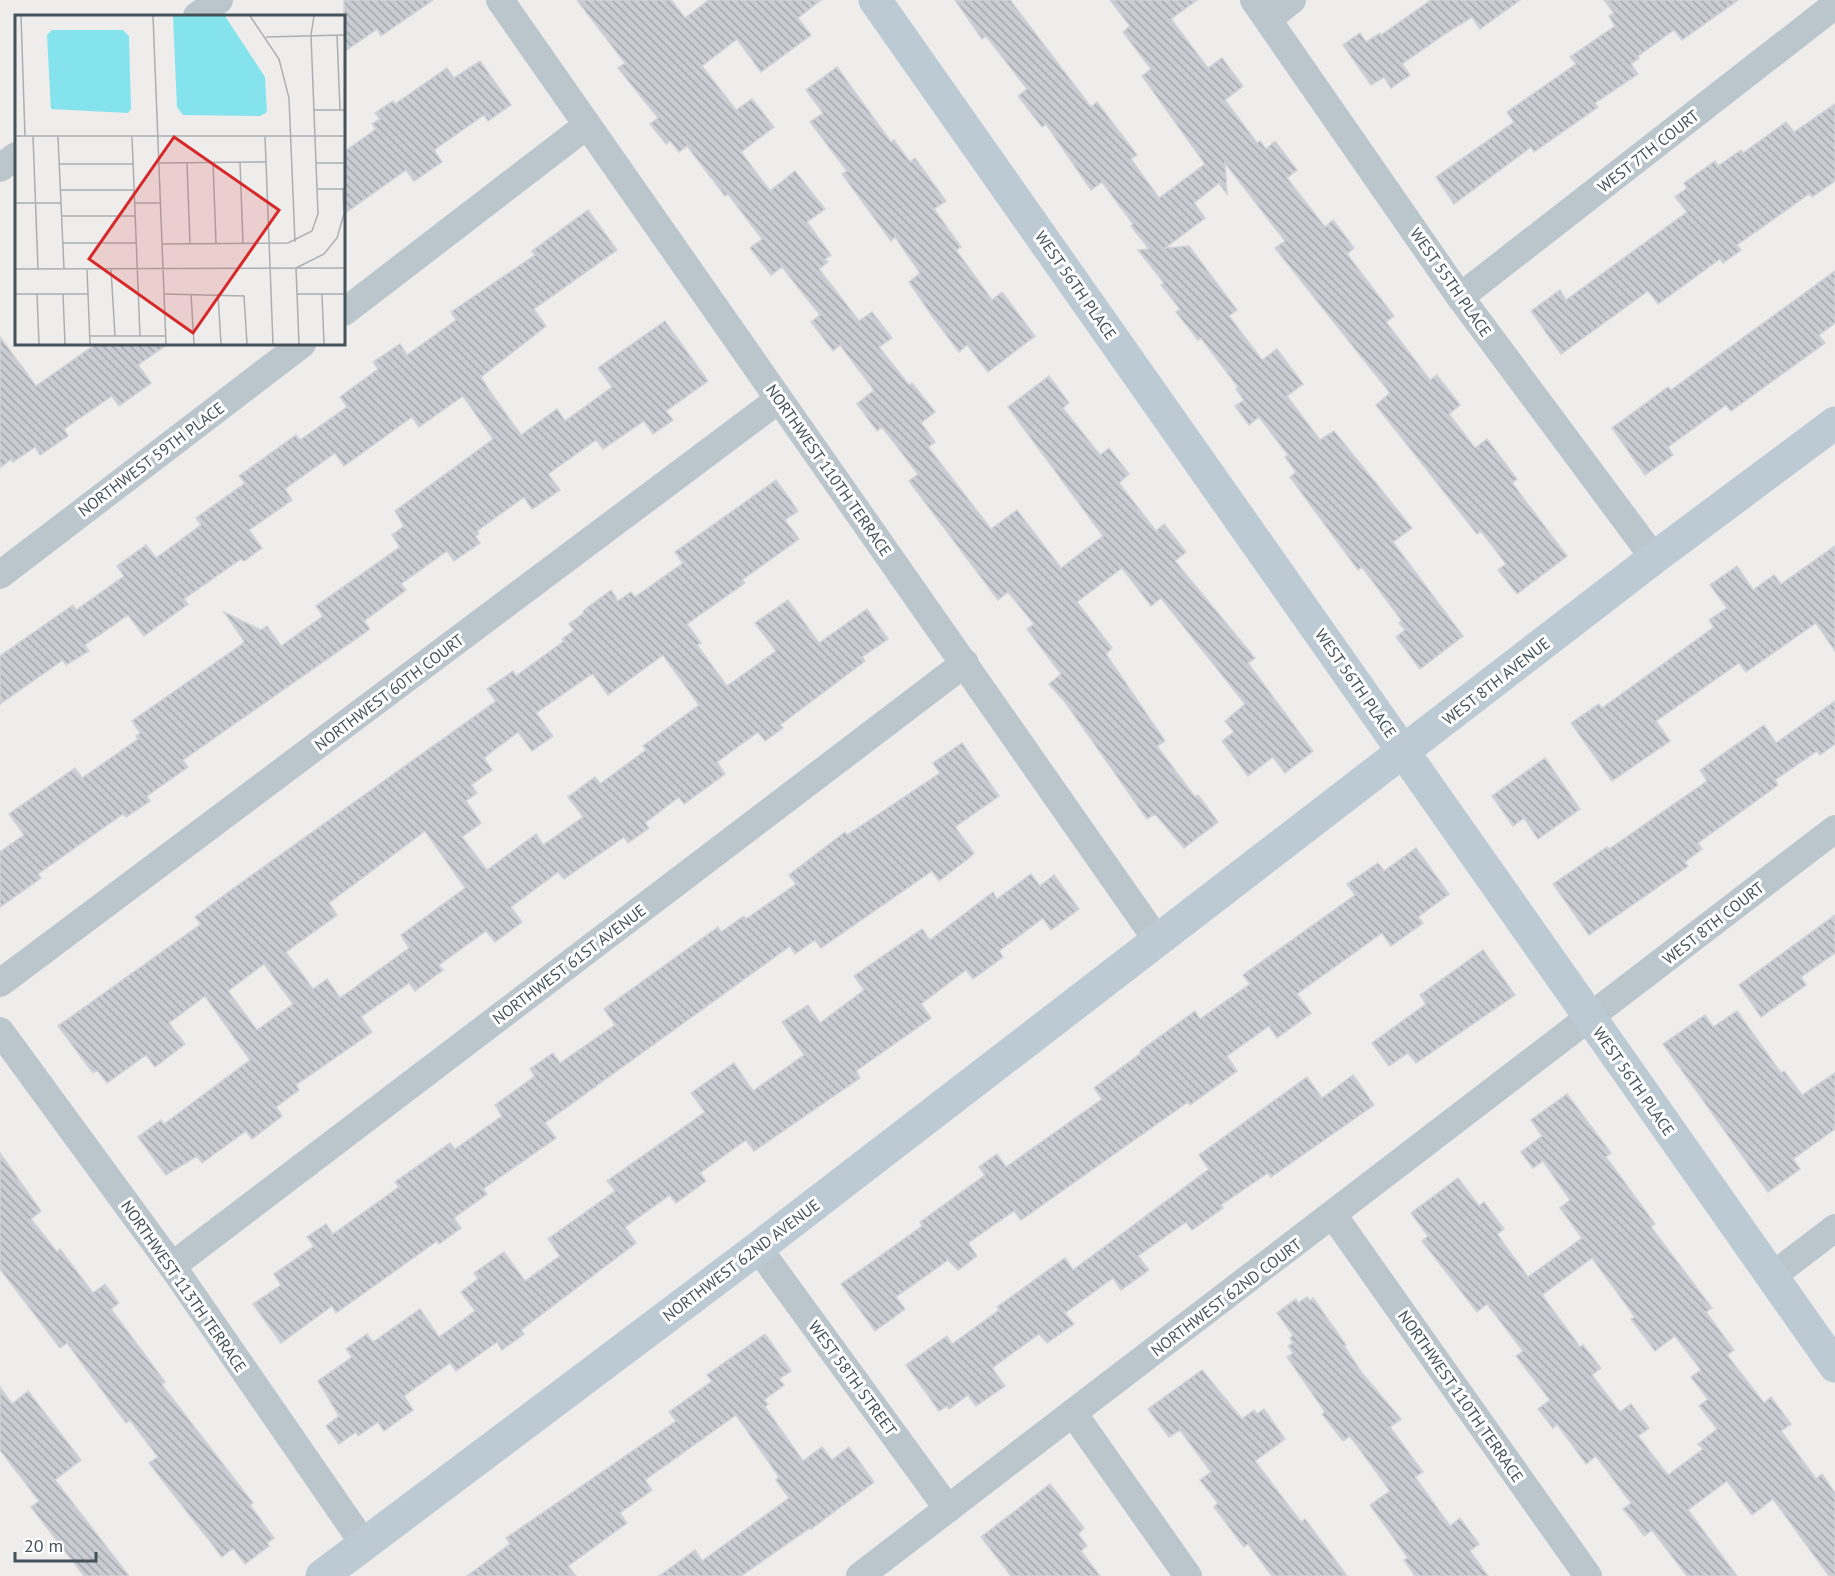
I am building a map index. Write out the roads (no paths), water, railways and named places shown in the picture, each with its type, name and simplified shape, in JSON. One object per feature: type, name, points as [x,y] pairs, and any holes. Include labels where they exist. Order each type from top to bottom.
[{"type":"street","points":[[198,15],[219,0]]},
{"type":"street","name":"NORTHWEST 110TH TERRACE","points":[[500,0],[1157,940]]},
{"type":"street","name":"WEST 56TH PLACE","points":[[875,0],[1835,1366]]},
{"type":"street","points":[[1261,9],[1292,0]]},
{"type":"street","name":"WEST 7TH COURT","points":[[1460,297],[1835,5]]},
{"type":"street","name":"WEST 55TH PLACE","points":[[1261,9],[1460,297],[1654,558]]},
{"type":"street","points":[[345,311],[586,126]]},
{"type":"street","points":[[0,168],[15,157]]},
{"type":"street","name":"NORTHWEST 59TH PLACE","points":[[0,575],[301,345]]},
{"type":"street","name":"NORTHWEST 60TH COURT","points":[[0,983],[778,400]]},
{"type":"street","name":"WEST 8TH AVENUE","points":[[1157,940],[1405,752],[1654,558],[1835,423]]},
{"type":"street","name":"NORTHWEST 61ST AVENUE","points":[[172,1266],[965,663]]},
{"type":"street","name":"WEST 8TH COURT","points":[[1590,1017],[1835,829]]},
{"type":"street","name":"NORTHWEST 62ND AVENUE","points":[[322,1576],[758,1248],[1157,940]]},
{"type":"street","name":"NORTHWEST 62ND COURT","points":[[860,1576],[1590,1017]]},
{"type":"street","name":"NORTHWEST 113TH TERRACE","points":[[0,1031],[172,1266],[364,1544]]},
{"type":"street","name":"NORTHWEST 110TH TERRACE","points":[[1333,1215],[1588,1576]]},
{"type":"street","points":[[1771,1277],[1835,1228]]},
{"type":"street","name":"WEST 58TH STREET","points":[[758,1248],[948,1509]]},
{"type":"street","points":[[1073,1413],[1188,1576]]}]
